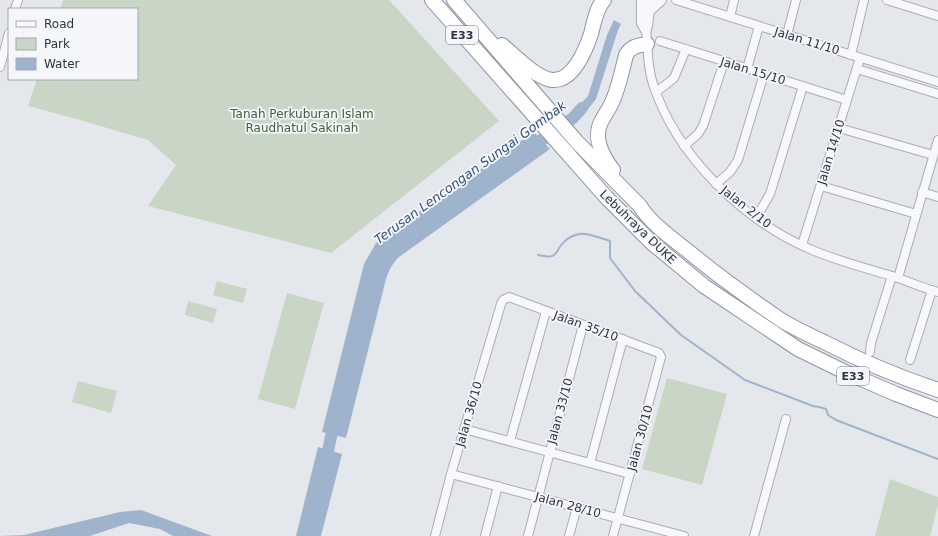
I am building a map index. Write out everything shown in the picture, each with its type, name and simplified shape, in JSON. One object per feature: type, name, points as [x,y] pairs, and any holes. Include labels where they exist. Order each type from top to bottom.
[{"type":"highway","name":"Lebuhraya DUKE","points":[[432,0],[539,123],[606,197],[652,243],[704,286],[798,349],[845,372],[938,410]]},
{"type":"highway","name":"Lebuhraya DUKE","points":[[454,0],[577,142],[640,206],[643,211],[708,268],[782,320],[852,357],[901,378],[938,390]]},
{"type":"highway","points":[[472,21],[537,74],[556,80],[567,75],[578,62],[587,45],[598,9],[604,0]]},
{"type":"highway","points":[[640,206],[604,159],[598,140],[600,123],[613,102],[626,56],[631,48],[653,43]]},
{"type":"street","name":"Jalan 2/10","points":[[642,0],[642,23],[653,43],[652,83],[669,122],[684,146],[716,184],[756,218],[802,245],[841,261],[935,291]]},
{"type":"street","name":"Jalan 2/10","points":[[646,30],[650,0]]},
{"type":"street","points":[[649,11],[661,0]]},
{"type":"street","name":"Jalan 11/10","points":[[676,0],[938,82]]},
{"type":"street","points":[[730,17],[734,0]]},
{"type":"street","points":[[787,35],[796,0]]},
{"type":"street","points":[[851,55],[864,0]]},
{"type":"street","points":[[887,0],[938,16]]},
{"type":"street","points":[[747,69],[759,26]]},
{"type":"street","points":[[0,67],[8,37]]},
{"type":"street","name":"Jalan 15/10","points":[[653,43],[686,50],[847,100]]},
{"type":"street","points":[[656,92],[674,78],[686,50]]},
{"type":"street","name":"Jalan 14/10","points":[[802,245],[860,58]]},
{"type":"street","points":[[684,146],[698,134],[703,126],[724,62]]},
{"type":"street","points":[[857,69],[938,94]]},
{"type":"street","points":[[716,184],[730,172],[738,160],[764,74]]},
{"type":"street","points":[[756,218],[770,194],[803,86]]},
{"type":"street","points":[[839,128],[933,155]]},
{"type":"street","points":[[870,352],[871,343],[916,214],[938,140]]},
{"type":"street","points":[[821,186],[916,214]]},
{"type":"street","points":[[922,192],[938,197]]},
{"type":"street","points":[[910,360],[935,291]]},
{"type":"street","name":"Jalan 35/10","points":[[509,297],[659,353],[661,357]]},
{"type":"street","name":"Jalan 36/10","points":[[435,536],[451,474],[501,304],[503,300],[509,297]]},
{"type":"street","points":[[510,442],[546,311]]},
{"type":"street","name":"Jalan 33/10","points":[[528,536],[583,325]]},
{"type":"street","points":[[590,463],[623,339]]},
{"type":"street","name":"Jalan 30/10","points":[[613,536],[661,357]]},
{"type":"street","points":[[754,536],[786,419]]},
{"type":"street","points":[[464,429],[630,474]]},
{"type":"street","name":"Jalan 28/10","points":[[451,474],[618,518],[662,533],[684,536]]},
{"type":"street","points":[[484,536],[498,486]]},
{"type":"street","points":[[569,536],[576,507]]},
{"type":"green space","name":"Tanah Perkuburan Islam Raudhatul Sakinah","points":[[63,0],[389,0],[499,121],[331,253],[148,206],[176,165],[148,140],[28,106],[37,80],[138,80],[138,8],[60,8]]},
{"type":"green space","points":[[217,281],[247,289],[243,303],[213,295]]},
{"type":"green space","points":[[287,293],[324,303],[295,409],[258,399]]},
{"type":"green space","points":[[188,301],[217,309],[213,323],[185,315]]},
{"type":"green space","points":[[667,378],[727,394],[702,485],[642,469]]},
{"type":"green space","points":[[78,381],[117,391],[111,413],[72,402]]},
{"type":"green space","points":[[890,479],[938,497],[938,505],[930,536],[875,536]]},
{"type":"water","points":[[614,20],[621,24],[596,99],[581,118],[574,124],[568,117],[588,96],[607,35]]},
{"type":"water","points":[[534,132],[550,149],[399,257],[393,265],[386,279],[346,438],[322,432],[364,264],[376,243]]},
{"type":"water","points":[[318,447],[342,454],[321,536],[296,536]]},
{"type":"water","points":[[141,510],[212,536],[173,536],[160,529],[129,523],[90,536],[0,536],[24,535],[120,512]]},
{"type":"waterway","name":"Terusan Lencongan Sungai Gombak","points":[[529,149],[573,118],[582,108]]},
{"type":"waterway","points":[[538,255],[550,256],[556,254],[566,240],[579,234],[590,235],[610,241],[610,258],[635,291],[681,335],[745,380],[813,406],[826,409],[828,415],[836,420],[938,459]]},
{"type":"waterway","name":"Terusan Lencongan Sungai Gombak","points":[[325,465],[335,418]]}]
